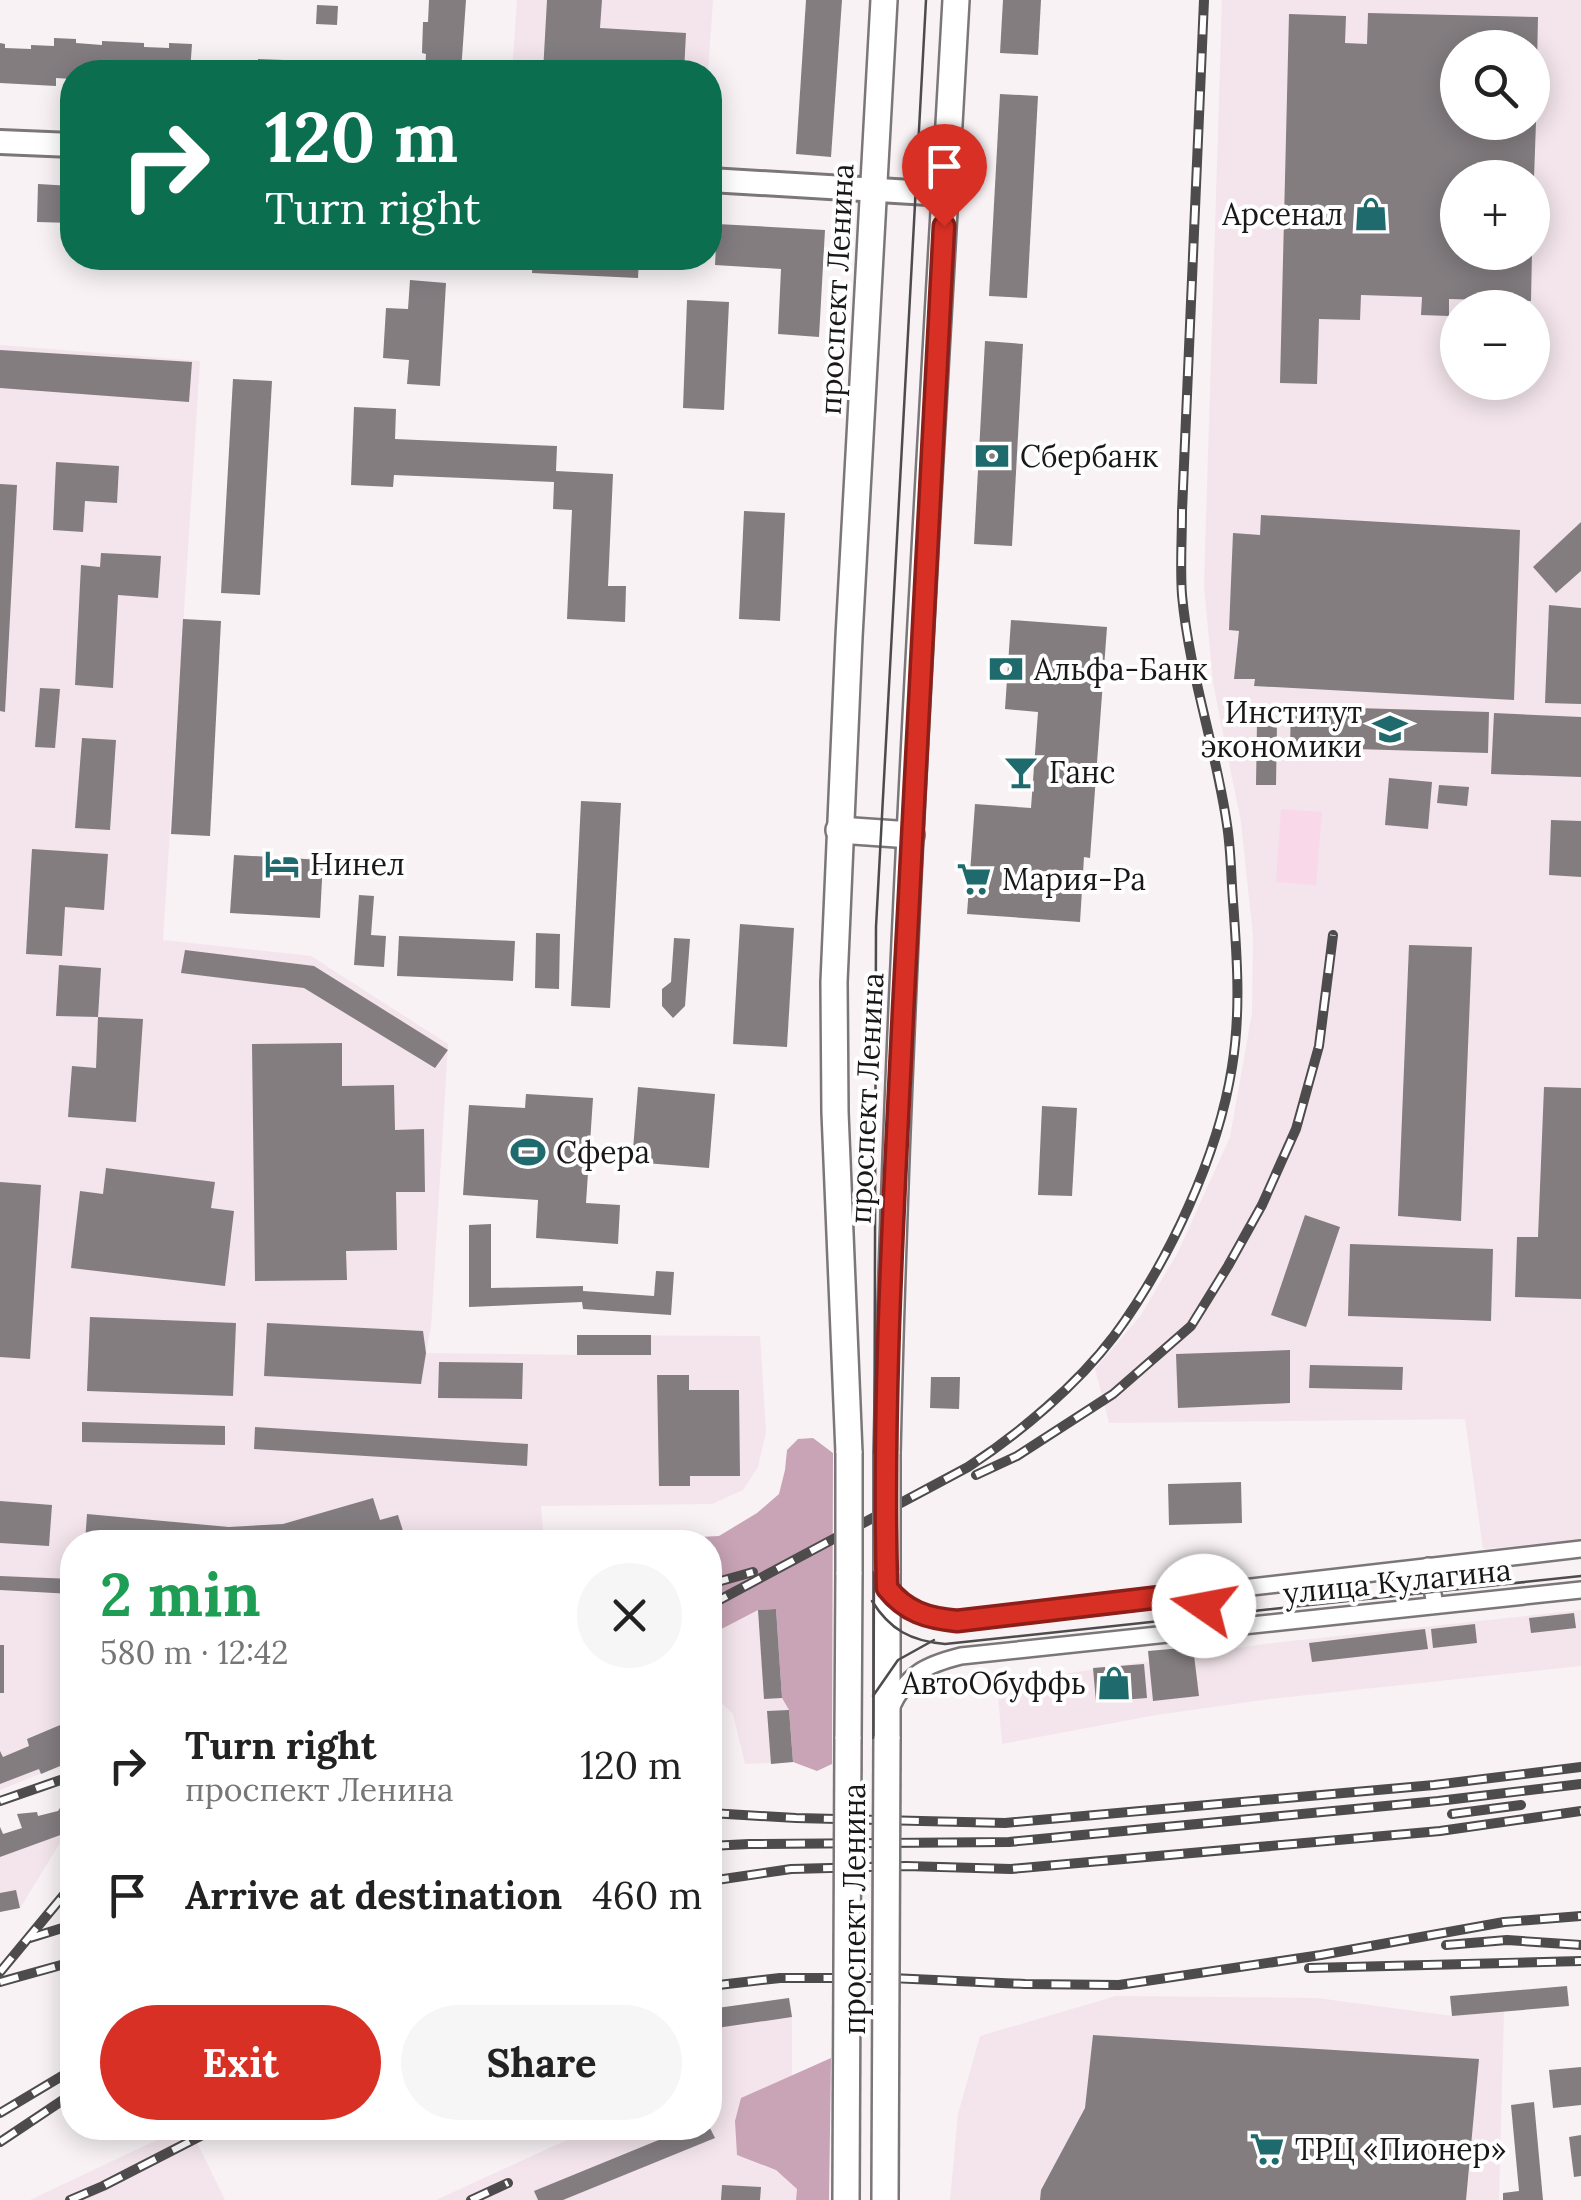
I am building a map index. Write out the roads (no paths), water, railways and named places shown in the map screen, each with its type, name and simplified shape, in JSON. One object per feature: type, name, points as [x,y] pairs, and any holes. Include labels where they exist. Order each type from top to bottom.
[{"type":"main road","name":"проспект Ленина","points":[[846,2200],[849,1453],[835,1112],[834,982],[884,0]]},
{"type":"main road","name":"проспект Ленина","points":[[885,2200],[887,1454],[892,1251],[956,0]]},
{"type":"main road","points":[[839,830],[911,835]]},
{"type":"street","points":[[0,142],[60,145]]},
{"type":"street","points":[[722,181],[945,194]]},
{"type":"street","name":"улица Кулагина","points":[[887,1728],[898,1693],[928,1666],[1133,1619],[1203,1592],[1581,1549]]},
{"type":"street","points":[[1428,1566],[1435,1605]]},
{"type":"street","name":"улица Кулагина","points":[[887,1579],[897,1600],[913,1612],[934,1619],[1133,1619],[1208,1628],[1581,1590]]},
{"type":"street","points":[[1203,1592],[1208,1628]]},
{"type":"tram line","points":[[872,2200],[876,927],[926,0]]},
{"type":"tram line","points":[[872,1601],[886,1620],[902,1632],[945,1644],[1581,1576]]},
{"type":"tram line","points":[[873,1696],[898,1660],[934,1640]]},
{"type":"railway","points":[[722,1599],[968,1467],[1027,1424],[1065,1390],[1114,1336],[1153,1276],[1188,1208],[1215,1137],[1235,1046],[1236,942],[1227,825],[1190,653],[1181,574],[1204,0]]},
{"type":"railway","points":[[976,1475],[1017,1456],[1113,1394],[1191,1326],[1262,1205],[1296,1129],[1319,1046],[1333,935]]},
{"type":"railway","points":[[722,1581],[753,1572]]},
{"type":"railway","points":[[722,1814],[1005,1823],[1434,1785],[1581,1767]]},
{"type":"railway","points":[[0,1801],[60,1780]]},
{"type":"railway","points":[[722,1845],[1009,1842],[1581,1784]]},
{"type":"railway","points":[[1452,1814],[1521,1805]]},
{"type":"railway","points":[[722,1879],[791,1869],[1011,1869],[1440,1831],[1581,1811]]},
{"type":"railway","points":[[0,1972],[60,1900]]},
{"type":"railway","points":[[722,1985],[780,1978],[891,1978],[1119,1985],[1321,1955],[1504,1922],[1581,1916]]},
{"type":"railway","points":[[30,1938],[60,1929]]},
{"type":"railway","points":[[1446,1945],[1507,1940],[1581,1945]]},
{"type":"railway","points":[[1309,1968],[1581,1961]]},
{"type":"railway","points":[[0,1982],[60,1965]]},
{"type":"railway","points":[[0,2113],[60,2077]]},
{"type":"railway","points":[[0,2142],[60,2102]]},
{"type":"railway","points":[[70,2200],[193,2140]]},
{"type":"railway","points":[[471,2200],[508,2183]]},
{"type":"place","name":"Арсенал","points":[[1371,214]]},
{"type":"place","name":"Сбербанк","points":[[992,456]]},
{"type":"place","name":"Альфа-Банк","points":[[1006,669]]},
{"type":"place","name":"Институт экономики","points":[[1390,729]]},
{"type":"place","name":"Ганс","points":[[1021,772]]},
{"type":"place","name":"Нинел","points":[[282,864]]},
{"type":"place","name":"Мария-Ра","points":[[974,879]]},
{"type":"place","name":"Сфера","points":[[528,1152]]},
{"type":"place","name":"АвтоОбуффь","points":[[1114,1683]]},
{"type":"place","name":"ТРЦ «Пионер»","points":[[1267,2149]]}]
